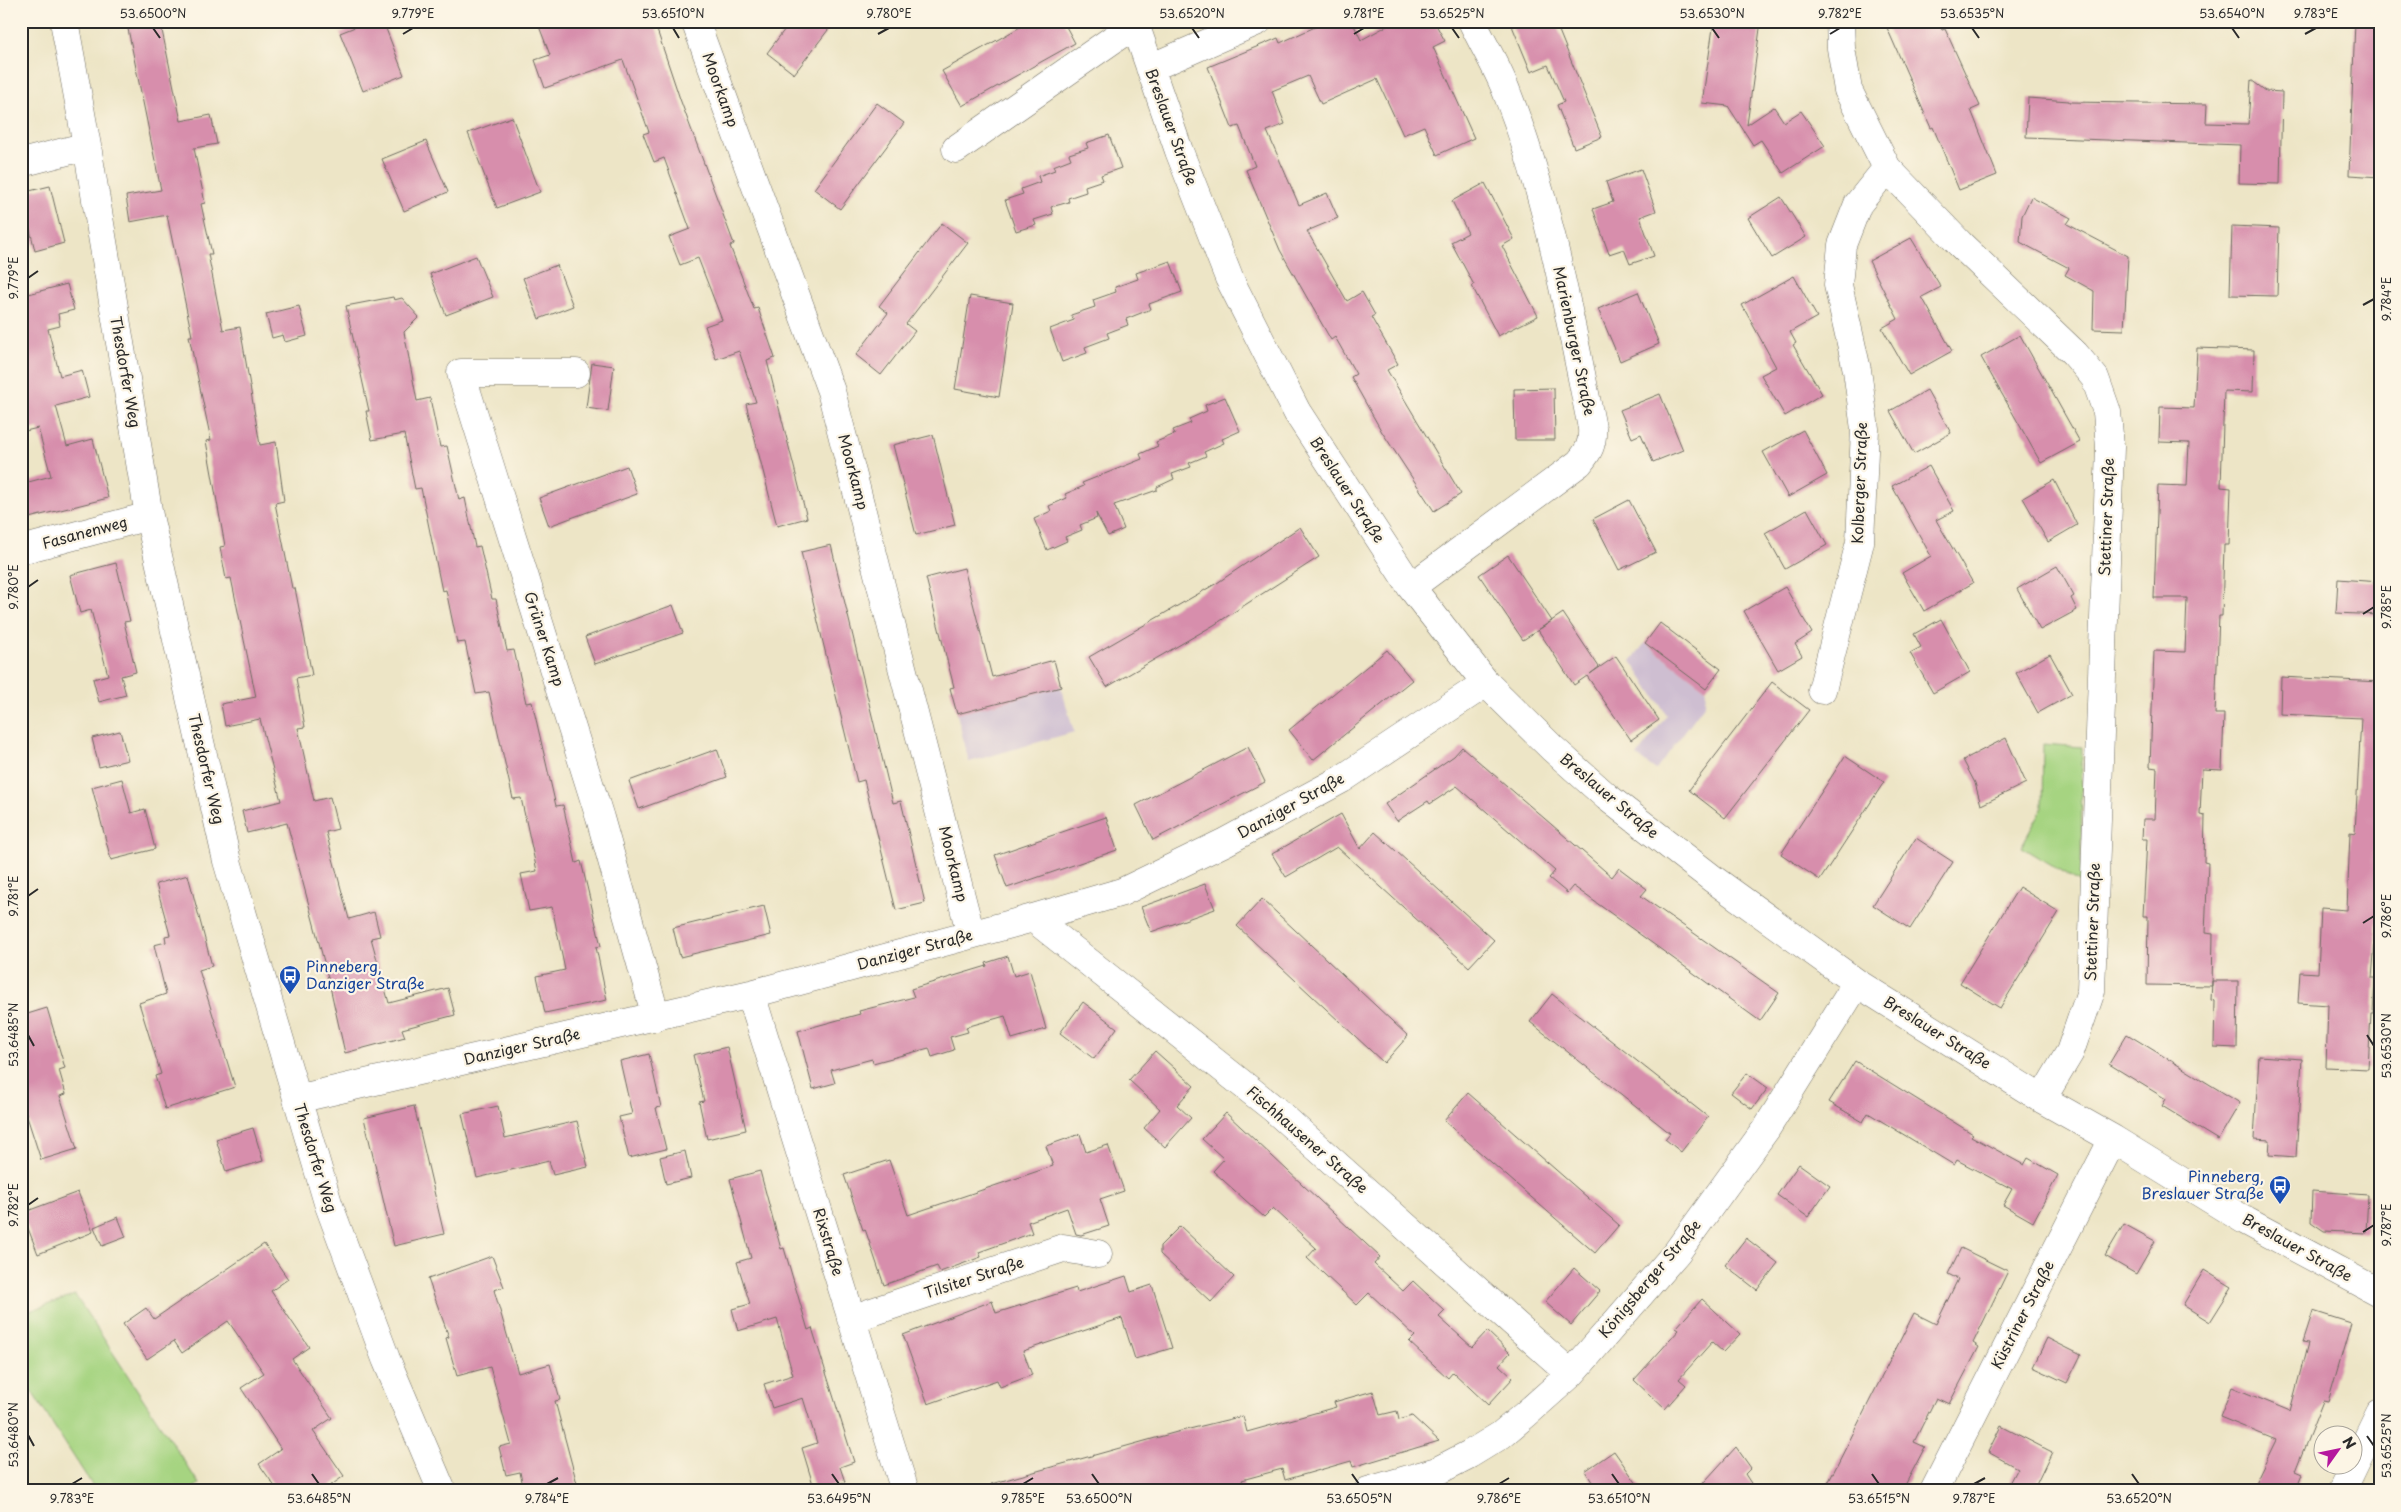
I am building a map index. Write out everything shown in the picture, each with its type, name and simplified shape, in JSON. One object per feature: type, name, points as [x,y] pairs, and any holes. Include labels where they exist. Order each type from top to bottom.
[{"type":"street","name":"Thesdorfer Weg","points":[[64,21],[87,146],[149,516],[227,861],[296,1099],[335,1222],[386,1359],[442,1491]]},
{"type":"street","name":"Moorkamp","points":[[695,21],[831,391],[971,935]]},
{"type":"street","points":[[1150,68],[1258,21]]},
{"type":"street","name":"Marienburger Straße","points":[[1411,587],[1579,463],[1588,452],[1592,441],[1592,428],[1560,273],[1536,176],[1507,92],[1472,21]]},
{"type":"street","name":"Stettiner Straße","points":[[1840,21],[1840,48],[1848,90],[1887,168],[1960,244],[2075,354],[2095,378],[2107,412],[2109,456],[2091,991],[2070,1052],[2042,1099]]},
{"type":"street","name":"Breslauer Straße","points":[[956,149],[1135,23],[1179,151],[1229,278],[1264,351],[1302,422],[1411,587],[1486,683],[1552,748],[1607,797],[1713,879],[1857,983],[2042,1099],[2113,1139],[2246,1221],[2380,1293]]},
{"type":"street","points":[[21,163],[87,146]]},
{"type":"street","name":"Kolberger Straße","points":[[1822,690],[1860,542],[1865,428],[1857,370],[1838,285],[1842,245],[1858,204],[1887,168]]},
{"type":"street","name":"Grüner Kamp","points":[[576,372],[460,373],[478,436],[600,818],[656,1017]]},
{"type":"street","name":"Fasanenweg","points":[[21,550],[149,516]]},
{"type":"street","name":"Danziger Straße","points":[[296,1099],[751,994],[1122,892],[1234,838],[1342,779],[1486,683]]},
{"type":"street","name":"Fischhausener Straße","points":[[1033,918],[1194,1048],[1274,1109],[1570,1374]]},
{"type":"street","name":"Königsberger Straße","points":[[1368,1491],[1437,1471],[1470,1454],[1501,1435],[1570,1374],[1677,1252],[1766,1129],[1857,983]]},
{"type":"street","name":"Rixstraße","points":[[751,994],[905,1491]]},
{"type":"street","name":"Küstriner Straße","points":[[1934,1491],[2113,1139]]},
{"type":"street","name":"Tilsiter Straße","points":[[851,1319],[1063,1248],[1098,1254]]},
{"type":"street","points":[[2342,1491],[2380,1412]]},
{"type":"shaded area","points":[[1645,643],[1706,689],[1705,704],[1656,770],[1637,756],[1667,715],[1631,661]]},
{"type":"shaded area","points":[[1061,687],[1074,732],[969,762],[957,714]]},
{"type":"green space","points":[[2043,744],[2082,747],[2081,883],[2021,847],[2042,809]]},
{"type":"green space","points":[[75,1295],[199,1484],[189,1491],[96,1491],[21,1375],[21,1314]]},
{"type":"building","points":[[140,21],[160,21],[181,121],[211,115],[217,144],[194,148],[205,203],[201,204],[212,254],[208,254],[223,330],[240,327],[260,445],[276,442],[284,501],[275,503],[292,588],[295,588],[312,675],[296,678],[305,727],[298,728],[314,801],[330,797],[338,829],[326,832],[349,919],[374,912],[380,936],[371,938],[389,1003],[448,988],[455,1015],[402,1029],[405,1037],[345,1053],[326,969],[287,823],[247,833],[242,811],[281,801],[260,719],[225,726],[221,704],[256,697],[231,578],[226,579],[220,547],[225,546],[206,441],[211,440],[189,336],[192,336],[167,215],[130,222],[126,196],[161,190],[127,24]]},
{"type":"building","points":[[370,21],[383,21],[404,75],[363,91],[340,33]]},
{"type":"building","points":[[537,21],[654,21],[680,99],[734,244],[730,246],[754,309],[758,308],[775,358],[767,361],[807,518],[777,526],[746,404],[756,402],[739,351],[716,359],[705,326],[722,320],[698,258],[680,265],[669,237],[690,229],[664,158],[654,162],[643,134],[649,132],[623,60],[545,88],[535,60],[550,55]]},
{"type":"building","points":[[791,21],[835,21],[794,74],[767,53]]},
{"type":"building","points":[[1031,21],[1063,21],[1075,43],[962,106],[942,71]]},
{"type":"building","points":[[1328,21],[1352,21],[1361,40],[1396,21],[1434,21],[1445,41],[1433,47],[1474,138],[1437,155],[1424,126],[1403,135],[1377,79],[1321,104],[1308,76],[1272,91],[1285,124],[1267,131],[1299,205],[1327,193],[1338,218],[1307,231],[1347,301],[1362,292],[1375,315],[1371,317],[1398,364],[1387,370],[1461,494],[1434,511],[1382,432],[1351,377],[1356,374],[1335,337],[1331,340],[1280,250],[1246,170],[1255,166],[1239,126],[1232,128],[1208,67],[1278,38],[1280,43]]},
{"type":"building","points":[[1510,21],[1555,21],[1602,137],[1574,148],[1557,105],[1564,102],[1548,65],[1531,72]]},
{"type":"building","points":[[1714,21],[1761,21],[1747,125],[1774,107],[1784,122],[1801,111],[1825,146],[1783,173],[1761,140],[1753,145],[1728,106],[1702,103]]},
{"type":"building","points":[[1884,21],[1938,21],[1942,30],[1945,29],[1980,106],[1971,110],[1997,175],[1959,190],[1933,127],[1931,128]]},
{"type":"building","points":[[2355,21],[2380,21],[2380,177],[2349,175]]},
{"type":"building","points":[[2251,80],[2266,91],[2282,92],[2280,184],[2239,183],[2240,145],[2026,137],[2028,98],[2069,102],[2207,104],[2206,123],[2248,124]]},
{"type":"building","points":[[877,103],[904,123],[840,209],[814,189]]},
{"type":"building","points":[[512,117],[540,192],[497,208],[468,133]]},
{"type":"building","points":[[1109,135],[1121,168],[1101,175],[1103,180],[1085,186],[1086,192],[1068,198],[1069,202],[1051,207],[1053,214],[1034,220],[1036,225],[1016,231],[1005,200],[1023,194],[1021,189],[1040,182],[1038,176],[1055,170],[1053,166],[1071,159],[1069,154],[1088,148],[1086,143]]},
{"type":"building","points":[[426,141],[448,192],[404,211],[382,159]]},
{"type":"building","points":[[1641,169],[1656,211],[1640,217],[1654,256],[1630,264],[1624,249],[1609,254],[1593,209],[1613,202],[1606,182]]},
{"type":"building","points":[[1485,183],[1514,239],[1502,246],[1538,316],[1498,336],[1451,242],[1468,233],[1452,201]]},
{"type":"building","points":[[50,186],[64,243],[35,251],[28,221],[21,222],[21,193]]},
{"type":"building","points":[[1781,197],[1806,237],[1772,258],[1748,218]]},
{"type":"building","points":[[2031,197],[2071,218],[2067,224],[2128,256],[2124,330],[2093,329],[2094,291],[2065,275],[2069,268],[2020,242],[2022,216]]},
{"type":"building","points":[[942,223],[968,243],[906,324],[915,331],[881,375],[856,355],[888,313],[879,306]]},
{"type":"building","points":[[2232,226],[2279,228],[2277,296],[2230,295]]},
{"type":"building","points":[[1911,238],[1941,287],[1922,297],[1952,351],[1909,375],[1882,328],[1898,319],[1869,261]]},
{"type":"building","points":[[476,256],[493,297],[446,315],[430,274]]},
{"type":"building","points":[[1170,261],[1182,292],[1149,304],[1151,309],[1126,319],[1128,325],[1107,333],[1109,338],[1085,347],[1087,353],[1062,362],[1050,329],[1074,320],[1071,315],[1095,307],[1093,300],[1116,292],[1115,287],[1138,279],[1136,273]]},
{"type":"building","points":[[557,265],[573,306],[539,319],[523,278]]},
{"type":"building","points":[[1794,276],[1817,317],[1790,332],[1796,343],[1793,345],[1822,394],[1785,416],[1761,375],[1776,367],[1742,305]]},
{"type":"building","points":[[67,284],[74,310],[58,314],[60,326],[48,329],[60,376],[82,370],[89,397],[56,406],[67,446],[93,439],[108,498],[21,520],[21,484],[51,476],[38,428],[21,432],[21,296]]},
{"type":"building","points":[[1638,292],[1659,344],[1620,361],[1598,309]]},
{"type":"building","points":[[970,296],[1013,303],[999,397],[955,389]]},
{"type":"building","points":[[393,297],[394,300],[402,298],[419,317],[404,332],[417,401],[430,398],[440,447],[447,446],[459,500],[465,498],[475,547],[480,546],[492,599],[496,599],[507,651],[514,650],[526,703],[532,702],[556,806],[563,805],[576,863],[581,861],[601,946],[596,947],[607,1000],[545,1013],[537,976],[565,970],[552,907],[529,911],[521,874],[537,871],[521,798],[513,799],[489,692],[476,694],[465,642],[457,643],[446,590],[442,591],[421,488],[415,489],[404,434],[372,440],[366,411],[369,411],[346,306]]},
{"type":"building","points":[[299,306],[307,336],[285,342],[283,335],[272,338],[266,314]]},
{"type":"building","points":[[2020,335],[2080,442],[2041,463],[1981,357]]},
{"type":"building","points":[[2197,348],[2254,350],[2253,392],[2224,391],[2221,487],[2231,488],[2229,545],[2224,545],[2222,616],[2219,616],[2215,714],[2224,714],[2222,770],[2202,769],[2200,815],[2205,816],[2204,862],[2208,863],[2205,933],[2213,934],[2212,986],[2147,985],[2148,916],[2143,916],[2147,839],[2142,839],[2143,819],[2155,819],[2157,768],[2150,767],[2154,651],[2185,652],[2187,598],[2154,598],[2158,485],[2187,486],[2189,443],[2159,442],[2160,407],[2194,408]]},
{"type":"building","points":[[592,363],[614,366],[608,411],[586,408]]},
{"type":"building","points":[[1554,388],[1555,440],[1515,440],[1514,389]]},
{"type":"building","points":[[1927,390],[1951,433],[1914,454],[1890,411]]},
{"type":"building","points":[[1660,394],[1683,450],[1653,462],[1641,434],[1632,438],[1620,410]]},
{"type":"building","points":[[1225,397],[1240,431],[1222,439],[1224,443],[1204,452],[1206,456],[1189,463],[1191,467],[1172,474],[1174,479],[1157,487],[1157,490],[1114,505],[1124,529],[1108,536],[1096,513],[1097,518],[1080,525],[1082,530],[1065,537],[1067,541],[1047,550],[1034,519],[1051,511],[1049,506],[1067,498],[1065,494],[1084,486],[1082,483],[1142,459],[1140,454],[1158,446],[1156,442],[1175,434],[1173,430],[1191,423],[1189,419],[1207,411],[1205,405]]},
{"type":"building","points":[[1803,430],[1827,475],[1788,497],[1763,452]]},
{"type":"building","points":[[933,435],[955,525],[916,535],[893,445]]},
{"type":"building","points":[[627,466],[637,494],[549,526],[539,498]]},
{"type":"building","points":[[1929,466],[1954,511],[1936,520],[1973,583],[1924,611],[1902,573],[1931,556],[1892,486]]},
{"type":"building","points":[[2054,480],[2077,525],[2048,542],[2023,498]]},
{"type":"building","points":[[1629,500],[1656,552],[1619,570],[1593,519]]},
{"type":"building","points":[[1807,509],[1827,545],[1785,569],[1765,533]]},
{"type":"building","points":[[1300,527],[1319,557],[1214,625],[1107,687],[1089,657],[1217,583]]},
{"type":"building","points":[[831,545],[893,803],[901,801],[925,903],[896,910],[864,780],[857,782],[801,552]]},
{"type":"building","points":[[1508,555],[1552,621],[1523,640],[1479,575]]},
{"type":"building","points":[[116,563],[130,621],[124,622],[136,672],[121,676],[126,695],[99,702],[93,679],[108,675],[91,610],[80,613],[70,575]]},
{"type":"building","points":[[2057,566],[2074,596],[2071,598],[2077,610],[2040,630],[2017,589]]},
{"type":"building","points":[[964,568],[992,677],[1054,660],[1061,687],[957,714],[950,688],[954,687],[926,578]]},
{"type":"building","points":[[2338,579],[2380,582],[2380,615],[2336,613]]},
{"type":"building","points":[[1785,587],[1812,633],[1795,644],[1802,656],[1778,670],[1744,611]]},
{"type":"building","points":[[673,605],[683,633],[595,664],[585,637]]},
{"type":"building","points":[[1563,613],[1599,667],[1590,674],[1616,656],[1659,720],[1631,740],[1587,676],[1574,685],[1538,630]]},
{"type":"building","points":[[1941,619],[1970,672],[1933,693],[1910,653],[1921,647],[1914,634]]},
{"type":"building","points":[[1660,623],[1721,669],[1706,689],[1645,643]]},
{"type":"building","points":[[1387,650],[1412,680],[1313,760],[1289,730]]},
{"type":"building","points":[[2050,654],[2072,694],[2038,713],[2016,673]]},
{"type":"building","points":[[2281,677],[2380,682],[2380,883],[2372,978],[2375,978],[2368,1069],[2326,1067],[2328,1005],[2298,1003],[2300,972],[2318,973],[2321,908],[2347,910],[2350,832],[2355,833],[2361,718],[2280,714]]},
{"type":"building","points":[[1772,682],[1809,710],[1725,818],[1689,790]]},
{"type":"building","points":[[120,731],[128,760],[99,767],[92,738]]},
{"type":"building","points":[[2006,738],[2026,783],[1981,805],[1975,783],[1963,760]]},
{"type":"building","points":[[1248,747],[1265,782],[1153,840],[1136,805]]},
{"type":"building","points":[[1462,747],[1612,877],[1619,868],[1647,889],[1641,896],[1779,993],[1760,1021],[1573,886],[1567,893],[1549,878],[1555,871],[1457,786],[1430,804],[1428,801],[1397,821],[1385,804],[1454,756]]},
{"type":"building","points":[[717,749],[727,777],[639,809],[629,781]]},
{"type":"building","points":[[1845,756],[1884,782],[1820,880],[1781,854]]},
{"type":"building","points":[[122,779],[131,813],[145,809],[155,849],[111,860],[92,787]]},
{"type":"building","points":[[1341,814],[1360,849],[1375,832],[1494,940],[1469,967],[1337,847],[1286,877],[1272,854]]},
{"type":"building","points":[[1106,817],[1117,850],[1007,888],[995,855]]},
{"type":"building","points":[[1916,838],[1953,862],[1910,929],[1873,905]]},
{"type":"building","points":[[188,875],[212,966],[199,970],[235,1087],[165,1109],[155,1076],[161,1074],[139,1003],[166,994],[154,945],[166,942],[165,936],[170,935],[156,884]]},
{"type":"building","points":[[1205,884],[1215,909],[1151,932],[1141,907]]},
{"type":"building","points":[[2019,887],[2059,912],[2000,1008],[1960,983]]},
{"type":"building","points":[[1262,899],[1408,1036],[1384,1063],[1237,926]]},
{"type":"building","points":[[764,906],[771,935],[680,957],[673,928]]},
{"type":"building","points":[[1008,956],[1014,976],[1030,971],[1046,1029],[1012,1039],[1005,1016],[966,1027],[968,1032],[950,1037],[954,1050],[932,1057],[929,1048],[873,1063],[872,1059],[831,1070],[835,1083],[813,1089],[798,1031],[860,1014],[859,1011],[914,997],[911,989],[987,966],[986,963]]},
{"type":"building","points":[[2212,981],[2238,981],[2237,1048],[2214,1047],[2215,1001],[2211,1000]]},
{"type":"building","points":[[1552,994],[1708,1117],[1681,1152],[1665,1139],[1670,1133],[1530,1022]]},
{"type":"building","points":[[1083,1002],[1117,1028],[1094,1059],[1060,1033]]},
{"type":"building","points":[[47,1008],[65,1068],[59,1070],[66,1094],[60,1096],[77,1149],[41,1160],[21,1098],[21,1016]]},
{"type":"building","points":[[2127,1034],[2240,1103],[2218,1140],[2162,1106],[2166,1099],[2109,1064]]},
{"type":"building","points":[[727,1047],[746,1130],[707,1139],[699,1102],[704,1101],[693,1055]]},
{"type":"building","points":[[1155,1051],[1194,1086],[1177,1105],[1191,1118],[1165,1147],[1144,1128],[1160,1109],[1129,1080]]},
{"type":"building","points":[[649,1054],[661,1107],[656,1108],[666,1149],[629,1158],[619,1117],[632,1114],[620,1061]]},
{"type":"building","points":[[2259,1056],[2302,1059],[2296,1157],[2269,1155],[2270,1140],[2254,1139]]},
{"type":"building","points":[[1855,1061],[1973,1134],[1971,1136],[2024,1165],[2028,1158],[2058,1175],[2033,1222],[2003,1205],[2012,1189],[1957,1160],[1954,1165],[1868,1113],[1863,1122],[1829,1102]]},
{"type":"building","points":[[1747,1073],[1768,1088],[1752,1109],[1731,1093]]},
{"type":"building","points":[[1468,1093],[1619,1225],[1595,1253],[1444,1121]]},
{"type":"building","points":[[414,1106],[444,1234],[394,1246],[364,1118]]},
{"type":"building","points":[[498,1106],[505,1138],[577,1121],[588,1167],[553,1175],[549,1161],[477,1178],[462,1114]]},
{"type":"building","points":[[1226,1113],[1380,1257],[1374,1264],[1403,1291],[1413,1281],[1445,1311],[1439,1317],[1472,1347],[1487,1331],[1510,1353],[1499,1365],[1513,1378],[1488,1405],[1453,1372],[1448,1378],[1409,1342],[1415,1336],[1369,1293],[1357,1305],[1307,1258],[1316,1248],[1273,1208],[1264,1217],[1213,1171],[1224,1159],[1202,1139]]},
{"type":"building","points":[[253,1128],[263,1161],[226,1172],[216,1139]]},
{"type":"building","points":[[1080,1134],[1086,1152],[1108,1145],[1124,1191],[1100,1199],[1109,1226],[1081,1235],[1076,1234],[1067,1208],[1028,1222],[1032,1233],[979,1252],[981,1257],[940,1272],[937,1266],[884,1285],[844,1175],[889,1160],[908,1215],[1053,1166],[1046,1146]]},
{"type":"building","points":[[685,1151],[691,1178],[666,1184],[660,1157]]},
{"type":"building","points":[[1799,1164],[1830,1186],[1808,1217],[1777,1195]]},
{"type":"building","points":[[760,1171],[781,1249],[784,1248],[808,1330],[812,1328],[854,1462],[840,1467],[845,1482],[815,1491],[802,1448],[817,1443],[803,1398],[772,1408],[764,1384],[793,1375],[777,1319],[738,1331],[732,1309],[750,1304],[737,1262],[751,1258],[730,1179]]},
{"type":"building","points":[[2312,1191],[2368,1195],[2366,1233],[2324,1231],[2311,1222]]},
{"type":"building","points":[[78,1192],[93,1232],[38,1254],[22,1213]]},
{"type":"building","points":[[118,1217],[126,1237],[102,1246],[94,1227]]},
{"type":"building","points":[[2124,1224],[2155,1241],[2136,1274],[2105,1256]]},
{"type":"building","points":[[1180,1226],[1234,1277],[1211,1302],[1160,1254],[1160,1246]]},
{"type":"building","points":[[1746,1238],[1778,1263],[1757,1290],[1725,1265]]},
{"type":"building","points":[[264,1244],[288,1279],[271,1291],[309,1347],[292,1359],[332,1418],[313,1431],[344,1476],[323,1491],[278,1491],[259,1464],[281,1449],[241,1388],[264,1373],[228,1321],[182,1353],[174,1341],[147,1359],[123,1324],[146,1308],[154,1319]]},
{"type":"building","points":[[1961,1248],[2008,1271],[1973,1343],[1979,1347],[1949,1404],[1936,1398],[1914,1442],[1925,1447],[1902,1491],[1824,1491],[1914,1313],[1936,1324],[1958,1279],[1948,1274]]},
{"type":"building","points":[[492,1256],[504,1287],[494,1290],[518,1373],[550,1364],[560,1400],[555,1401],[579,1491],[524,1491],[520,1472],[506,1475],[499,1447],[511,1444],[490,1367],[457,1376],[446,1338],[449,1337],[428,1279]]},
{"type":"building","points":[[1574,1268],[1600,1291],[1571,1325],[1545,1302]]},
{"type":"building","points":[[2204,1270],[2232,1287],[2210,1322],[2183,1305]]},
{"type":"building","points":[[1126,1276],[1131,1292],[1152,1285],[1172,1348],[1135,1359],[1122,1318],[1023,1351],[1032,1375],[1000,1387],[997,1380],[928,1404],[903,1335],[992,1301],[996,1313],[1076,1288],[1077,1292]]},
{"type":"building","points":[[1702,1299],[1740,1334],[1723,1352],[1712,1342],[1679,1379],[1686,1385],[1665,1409],[1634,1380],[1679,1330],[1676,1328]]},
{"type":"building","points":[[2313,1311],[2351,1323],[2328,1402],[2323,1401],[2295,1471],[2302,1474],[2295,1491],[2251,1491],[2276,1440],[2220,1417],[2232,1387],[2290,1411],[2308,1343],[2303,1342]]},
{"type":"building","points":[[2047,1338],[2081,1355],[2067,1383],[2033,1367]]},
{"type":"building","points":[[1373,1391],[1380,1415],[1397,1411],[1399,1420],[1412,1416],[1439,1441],[1353,1467],[1351,1461],[1285,1480],[1282,1469],[1242,1480],[1245,1491],[992,1491],[991,1484],[1177,1432],[1243,1416],[1247,1432],[1336,1407],[1334,1402]]},
{"type":"building","points":[[2001,1426],[2052,1452],[2033,1491],[2005,1491],[2017,1468],[1988,1452]]},
{"type":"building","points":[[1736,1447],[1751,1468],[1745,1474],[1756,1491],[1696,1491]]},
{"type":"building","points":[[1614,1451],[1642,1491],[1598,1491],[1585,1471]]},
{"type":"place","name":"Pinneberg, Danziger Straße","points":[[290,995]]},
{"type":"place","name":"Pinneberg, Breslauer Straße","points":[[2280,1205]]}]
